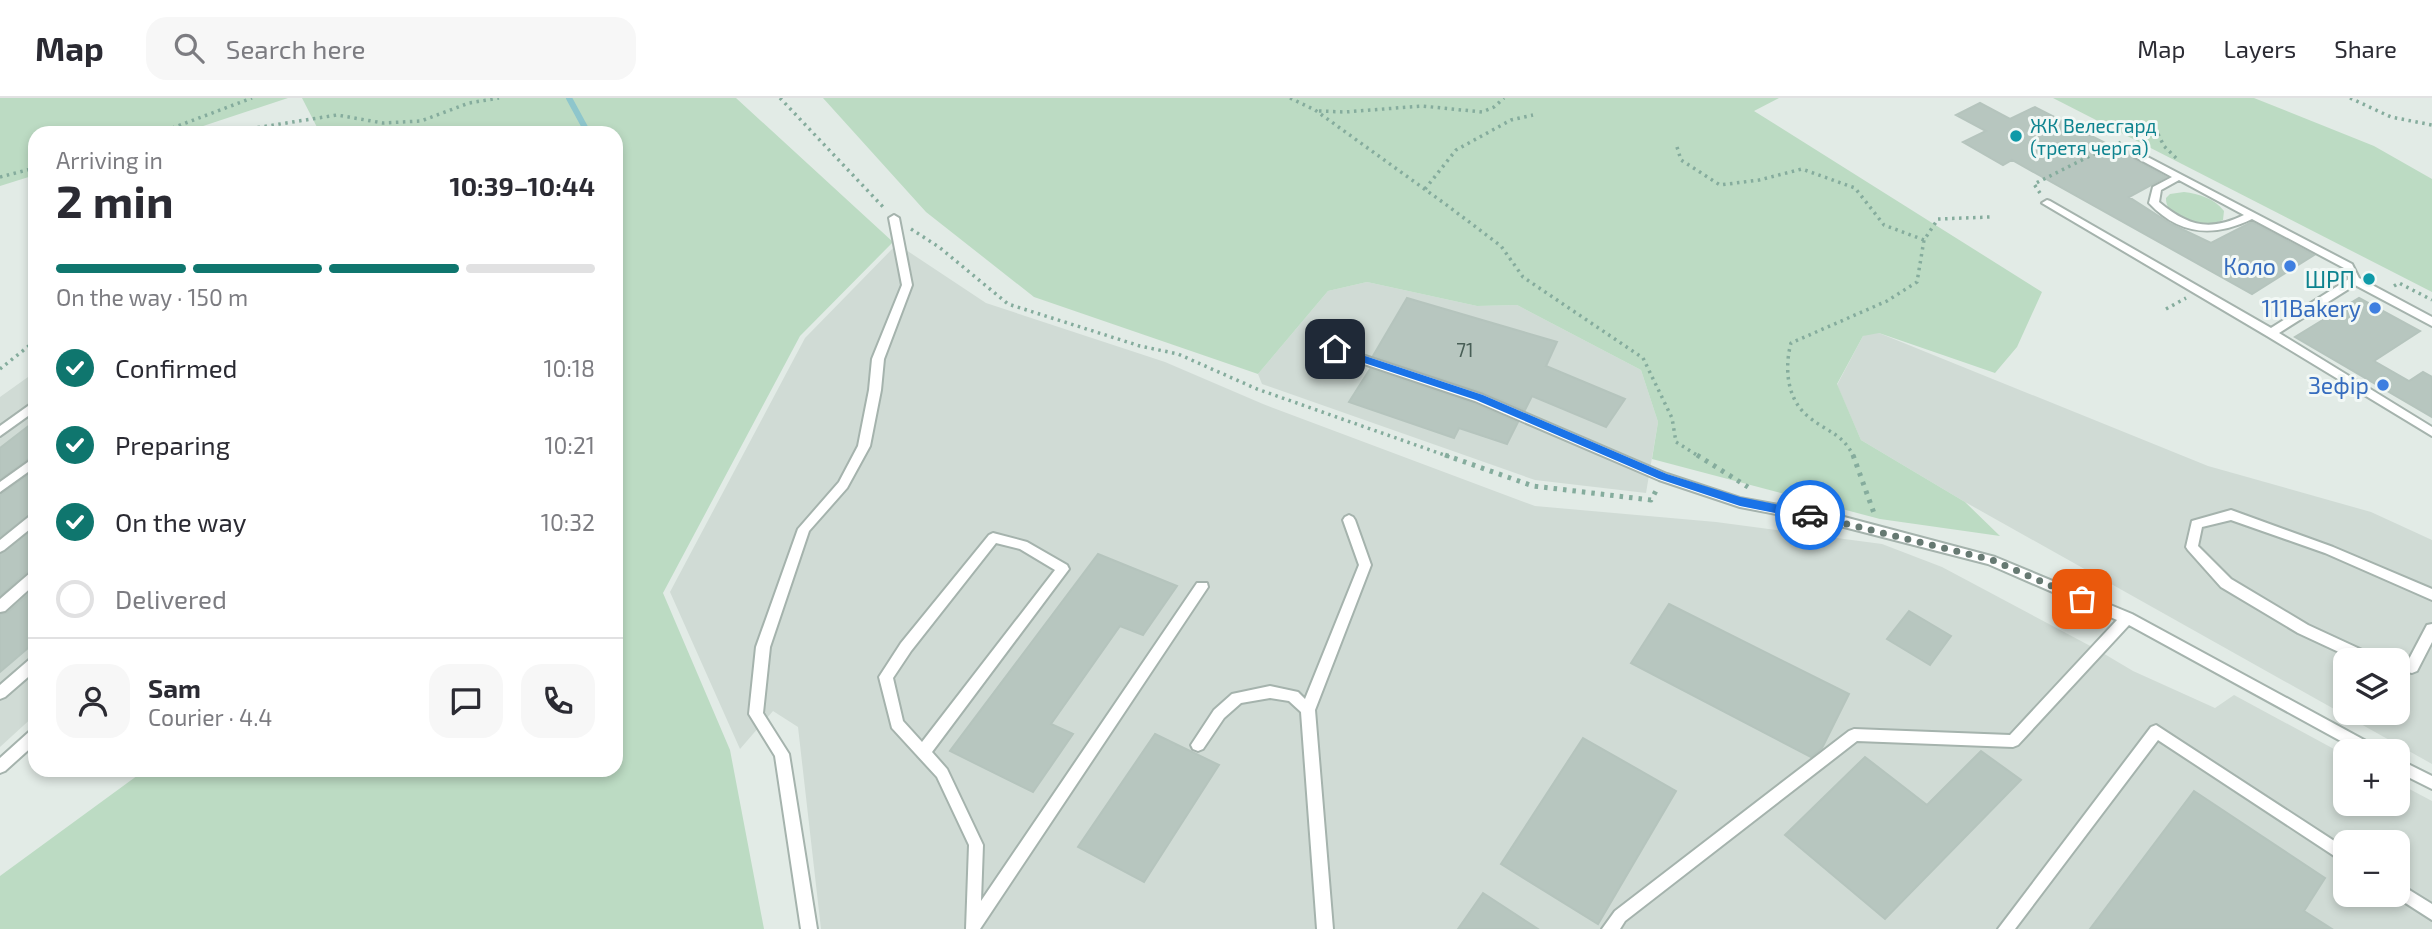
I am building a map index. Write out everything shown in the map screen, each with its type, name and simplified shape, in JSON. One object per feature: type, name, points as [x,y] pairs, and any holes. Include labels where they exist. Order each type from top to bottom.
[{"type":"lane","points":[[2138,155],[2348,266],[2356,280],[2432,321]]},
{"type":"lane","points":[[2178,177],[2157,189],[2154,203],[2169,217],[2200,229],[2228,229],[2250,216]]},
{"type":"lane","points":[[2047,203],[2271,332],[2432,432]]},
{"type":"lane","points":[[809,929],[782,754],[756,714],[763,647],[804,529],[843,485],[864,446],[878,359],[907,285],[894,218]]},
{"type":"lane","points":[[2271,332],[2356,280]]},
{"type":"lane","points":[[1335,349],[1479,398],[1663,477],[1740,502],[1876,530],[1992,560],[2127,618],[2350,739]]},
{"type":"lane","points":[[0,432],[28,410]]},
{"type":"lane","points":[[0,488],[28,466]]},
{"type":"lane","points":[[2344,648],[2303,629],[2226,583],[2192,547],[2196,524],[2231,515],[2329,550],[2432,595]]},
{"type":"lane","points":[[1325,929],[1308,710],[1365,565],[1349,520]]},
{"type":"lane","points":[[0,547],[28,524]]},
{"type":"lane","points":[[923,752],[1063,569],[1023,545],[993,538],[906,647],[886,677],[897,724],[942,774],[976,845],[971,928]]},
{"type":"lane","points":[[0,607],[28,583]]},
{"type":"lane","points":[[971,928],[1202,587]]},
{"type":"lane","points":[[1610,929],[1620,916],[1854,735],[2012,741],[2127,618]]},
{"type":"lane","points":[[2410,667],[2432,629]]},
{"type":"lane","points":[[0,693],[28,670]]},
{"type":"lane","points":[[1198,745],[1219,714],[1237,698],[1270,692],[1293,696],[1308,710]]},
{"type":"lane","points":[[2006,929],[2156,731],[2333,848]]},
{"type":"lane","points":[[0,767],[28,741]]},
{"type":"lane","points":[[2410,771],[2432,783]]},
{"type":"lane","points":[[2410,898],[2432,913]]},
{"type":"path","points":[[178,126],[252,98]]},
{"type":"path","points":[[267,126],[337,115],[383,123],[421,121],[469,103],[499,98]]},
{"type":"path","points":[[1290,98],[1315,110],[1425,189],[1501,246],[1523,278],[1643,358],[1672,418],[1676,442],[1751,490]]},
{"type":"path","points":[[1315,110],[1344,114],[1424,106],[1484,112],[1500,104],[1504,98]]},
{"type":"path","points":[[2350,98],[2391,117],[2432,125]]},
{"type":"path","points":[[1425,189],[1456,150],[1511,120],[1533,115]]},
{"type":"path","points":[[2047,203],[2034,184],[2118,142],[2138,155]]},
{"type":"path","points":[[1677,147],[1681,160],[1720,185],[1759,180],[1802,169],[1855,188],[1884,225],[1924,240]]},
{"type":"path","points":[[0,177],[28,170]]},
{"type":"path","points":[[1876,530],[1874,504],[1845,441],[1805,414],[1788,384],[1786,358],[1791,343],[1887,301],[1917,282],[1924,240],[1938,219],[1990,216]]},
{"type":"path","points":[[1007,304],[1140,346],[1178,355],[1257,389],[1533,486],[1651,500],[1663,477]]},
{"type":"path","points":[[0,369],[28,347]]},
{"type":"shaded area","points":[[897,244],[986,303],[1165,362],[1263,404],[1535,506],[1716,522],[1882,544],[1942,567],[2133,671],[2215,708],[2234,695],[2333,749],[2333,816],[2410,816],[2410,789],[2432,801],[2432,929],[821,929],[798,727],[773,711],[740,749],[670,592],[805,338]]},
{"type":"shaded area","points":[[1367,282],[1477,306],[1517,305],[1641,370],[1658,422],[1646,493],[1535,480],[1262,384],[1258,374],[1328,291]]},
{"type":"shaded area","points":[[1879,333],[2208,466],[2371,512],[2432,540],[2432,764],[2410,752],[2410,739],[2387,739],[2362,725],[2410,725],[2410,648],[2333,648],[2333,708],[1965,502],[1861,440],[1837,385],[1863,336]]},
{"type":"shaded area","points":[[28,377],[28,721],[0,747],[0,397]]},
{"type":"green space","points":[[0,98],[288,98],[203,126],[28,126],[28,177],[0,186]]},
{"type":"green space","points":[[302,98],[736,98],[893,242],[800,336],[663,593],[730,750],[764,929],[0,929],[0,876],[135,777],[623,777],[623,126],[316,126]]},
{"type":"green space","points":[[823,98],[1779,98],[1754,111],[2042,292],[2017,347],[1995,373],[1879,333],[1863,336],[1837,384],[1861,440],[1965,502],[2000,536],[1880,519],[1652,459],[1658,422],[1641,370],[1517,305],[1477,306],[1367,282],[1328,291],[1258,374],[1034,297],[926,212]]},
{"type":"green space","points":[[2053,98],[2254,98],[2374,146],[2432,179],[2432,292]]},
{"type":"green space","points":[[2184,192],[2201,195],[2216,203],[2224,211],[2223,220],[2216,223],[2197,223],[2172,212],[2167,206],[2166,198],[2170,194]]},
{"type":"building","points":[[1980,103],[2010,119],[2035,107],[2111,146],[2114,144],[2131,153],[2134,159],[2166,177],[2129,197],[2171,224],[2211,243],[2252,222],[2314,255],[2252,294],[2012,160],[2003,165],[1963,142],[1986,131],[1956,115]]},
{"type":"building","points":[[1407,298],[1557,342],[1546,366],[1625,399],[1606,427],[1532,396],[1525,410],[1484,393],[1373,356]]},
{"type":"building","points":[[2359,298],[2420,331],[2374,361],[2409,381],[2423,372],[2432,377],[2432,417],[2295,337]]},
{"type":"building","points":[[1370,369],[1474,403],[1518,422],[1507,444],[1459,428],[1454,438],[1349,402]]},
{"type":"building","points":[[28,426],[28,459],[0,479],[0,448]]},
{"type":"building","points":[[28,475],[28,516],[0,537],[0,495]]},
{"type":"building","points":[[28,533],[28,571],[0,596],[0,554]]},
{"type":"building","points":[[1098,554],[1177,586],[1143,635],[1120,626],[1051,724],[1073,734],[1033,792],[950,751]]},
{"type":"building","points":[[28,594],[28,648],[0,672],[0,614],[7,613]]},
{"type":"building","points":[[1669,604],[1849,694],[1822,748],[1811,757],[1631,663]]},
{"type":"building","points":[[1909,611],[1951,636],[1930,665],[1887,639]]},
{"type":"building","points":[[1155,734],[1219,765],[1144,882],[1078,847]]},
{"type":"building","points":[[1583,738],[1676,791],[1598,924],[1501,864]]},
{"type":"building","points":[[1981,751],[2021,780],[1885,919],[1785,835],[1865,757],[1927,805]]},
{"type":"building","points":[[2194,791],[2325,878],[2304,911],[2332,929],[2090,929]]},
{"type":"building","points":[[1483,893],[1538,929],[1458,929]]},
{"type":"waterway","points":[[569,98],[584,126]]},
{"type":"way so far","points":[[1810,515],[1992,560],[2082,599]]},
{"type":"place","name":"ЖК Велесгард (третя черга)","points":[[2016,136]]},
{"type":"place","name":"Коло","points":[[2290,266]]},
{"type":"place","name":"ШРП","points":[[2369,279]]},
{"type":"place","name":"111Bakery","points":[[2375,308]]},
{"type":"place","name":"Зефір","points":[[2383,385]]},
{"type":"route","points":[[1335,349],[1479,398],[1663,477],[1740,502],[1810,515]]}]
